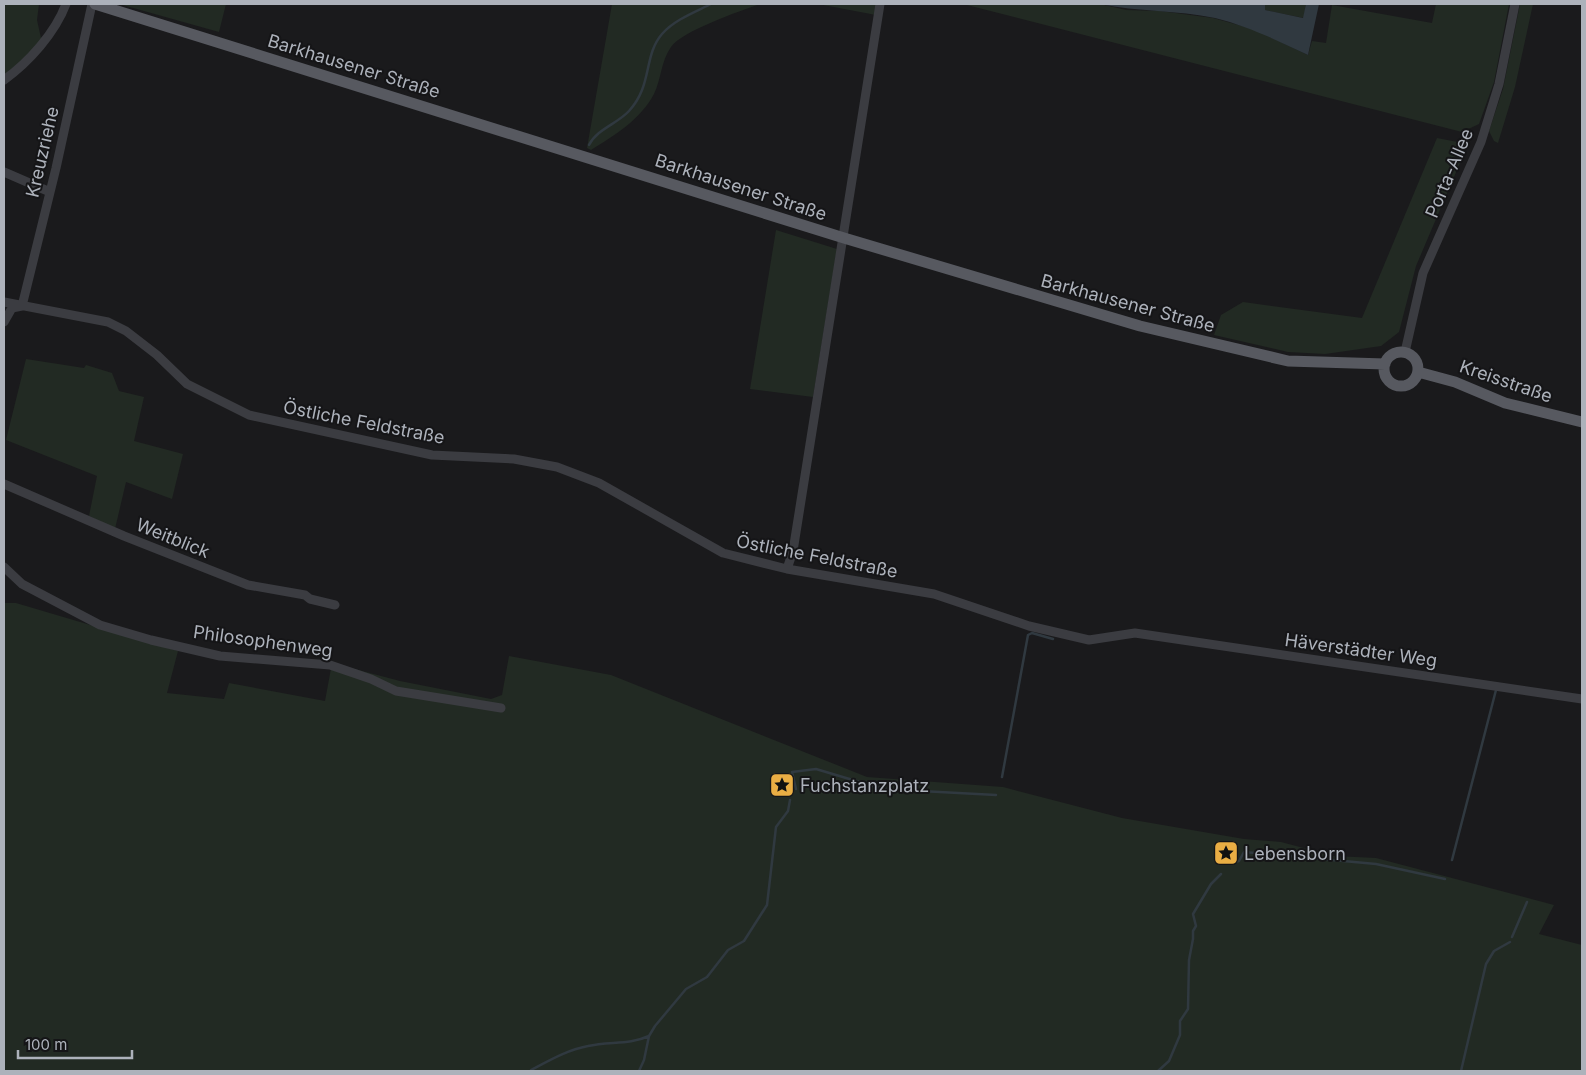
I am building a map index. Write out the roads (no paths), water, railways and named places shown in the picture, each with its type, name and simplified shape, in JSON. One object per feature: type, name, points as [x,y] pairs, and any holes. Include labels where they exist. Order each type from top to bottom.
[{"type":"main road","name":"Barkhausener Straße","points":[[93,4],[844,238],[1043,298],[1239,351],[1288,361],[1385,364]]},
{"type":"main road","points":[[1405,352],[1415,358],[1418,372],[1410,384],[1399,386],[1393,384],[1385,376],[1385,364],[1390,356],[1405,352]]},
{"type":"main road","name":"Kreisstraße","points":[[1418,372],[1455,382],[1505,403],[1582,422]]},
{"type":"street","points":[[4,80],[12,74],[52,31],[66,4]]},
{"type":"street","name":"Kreuzriehe","points":[[22,306],[93,4]]},
{"type":"street","points":[[787,569],[793,550],[880,4]]},
{"type":"street","name":"Porta-Allee","points":[[1405,352],[1423,272],[1481,142],[1497,92],[1515,4]]},
{"type":"street","points":[[4,172],[50,192]]},
{"type":"street","name":"Östliche Feldstraße","points":[[4,302],[108,322],[126,332],[157,355],[187,384],[249,415],[432,456],[514,459],[557,467],[599,483],[722,553],[787,569],[934,594],[1029,626],[1089,640],[1135,633]]},
{"type":"street","points":[[4,322],[12,308],[22,306]]},
{"type":"street","name":"Weitblick","points":[[4,484],[124,536],[248,585],[305,594],[310,599],[336,605]]},
{"type":"street","name":"Philosophenweg","points":[[4,567],[22,584],[50,600],[100,625],[142,637],[220,656],[330,666],[371,679],[396,691],[501,708]]},
{"type":"street","name":"Häverstädter Weg","points":[[1135,633],[1582,699]]},
{"type":"waterway","points":[[589,145],[597,135],[624,116],[637,101],[642,91],[652,52],[662,34],[679,20],[711,4]]},
{"type":"waterway","points":[[1002,777],[1028,635],[1032,633],[1053,639]]},
{"type":"waterway","points":[[1452,860],[1496,690]]},
{"type":"waterway","points":[[796,789],[792,772],[816,769],[883,789],[996,795]]},
{"type":"waterway","points":[[639,1071],[644,1060],[649,1036],[655,1026],[686,989],[707,977],[728,950],[744,941],[767,905],[776,827],[788,811],[790,800]]},
{"type":"waterway","points":[[1229,863],[1239,861],[1244,852],[1376,864],[1445,879]]},
{"type":"waterway","points":[[1158,1071],[1169,1061],[1180,1035],[1180,1021],[1188,1009],[1189,960],[1193,931],[1196,926],[1193,914],[1211,884],[1221,874]]},
{"type":"waterway","points":[[1512,937],[1527,902]]},
{"type":"waterway","points":[[1461,1071],[1486,964],[1494,951],[1510,942]]},
{"type":"waterway","points":[[531,1070],[573,1050],[596,1045],[634,1041],[649,1036]]},
{"type":"place","name":"Fuchstanzplatz","points":[[782,785]]},
{"type":"place","name":"Lebensborn","points":[[1226,853]]}]
